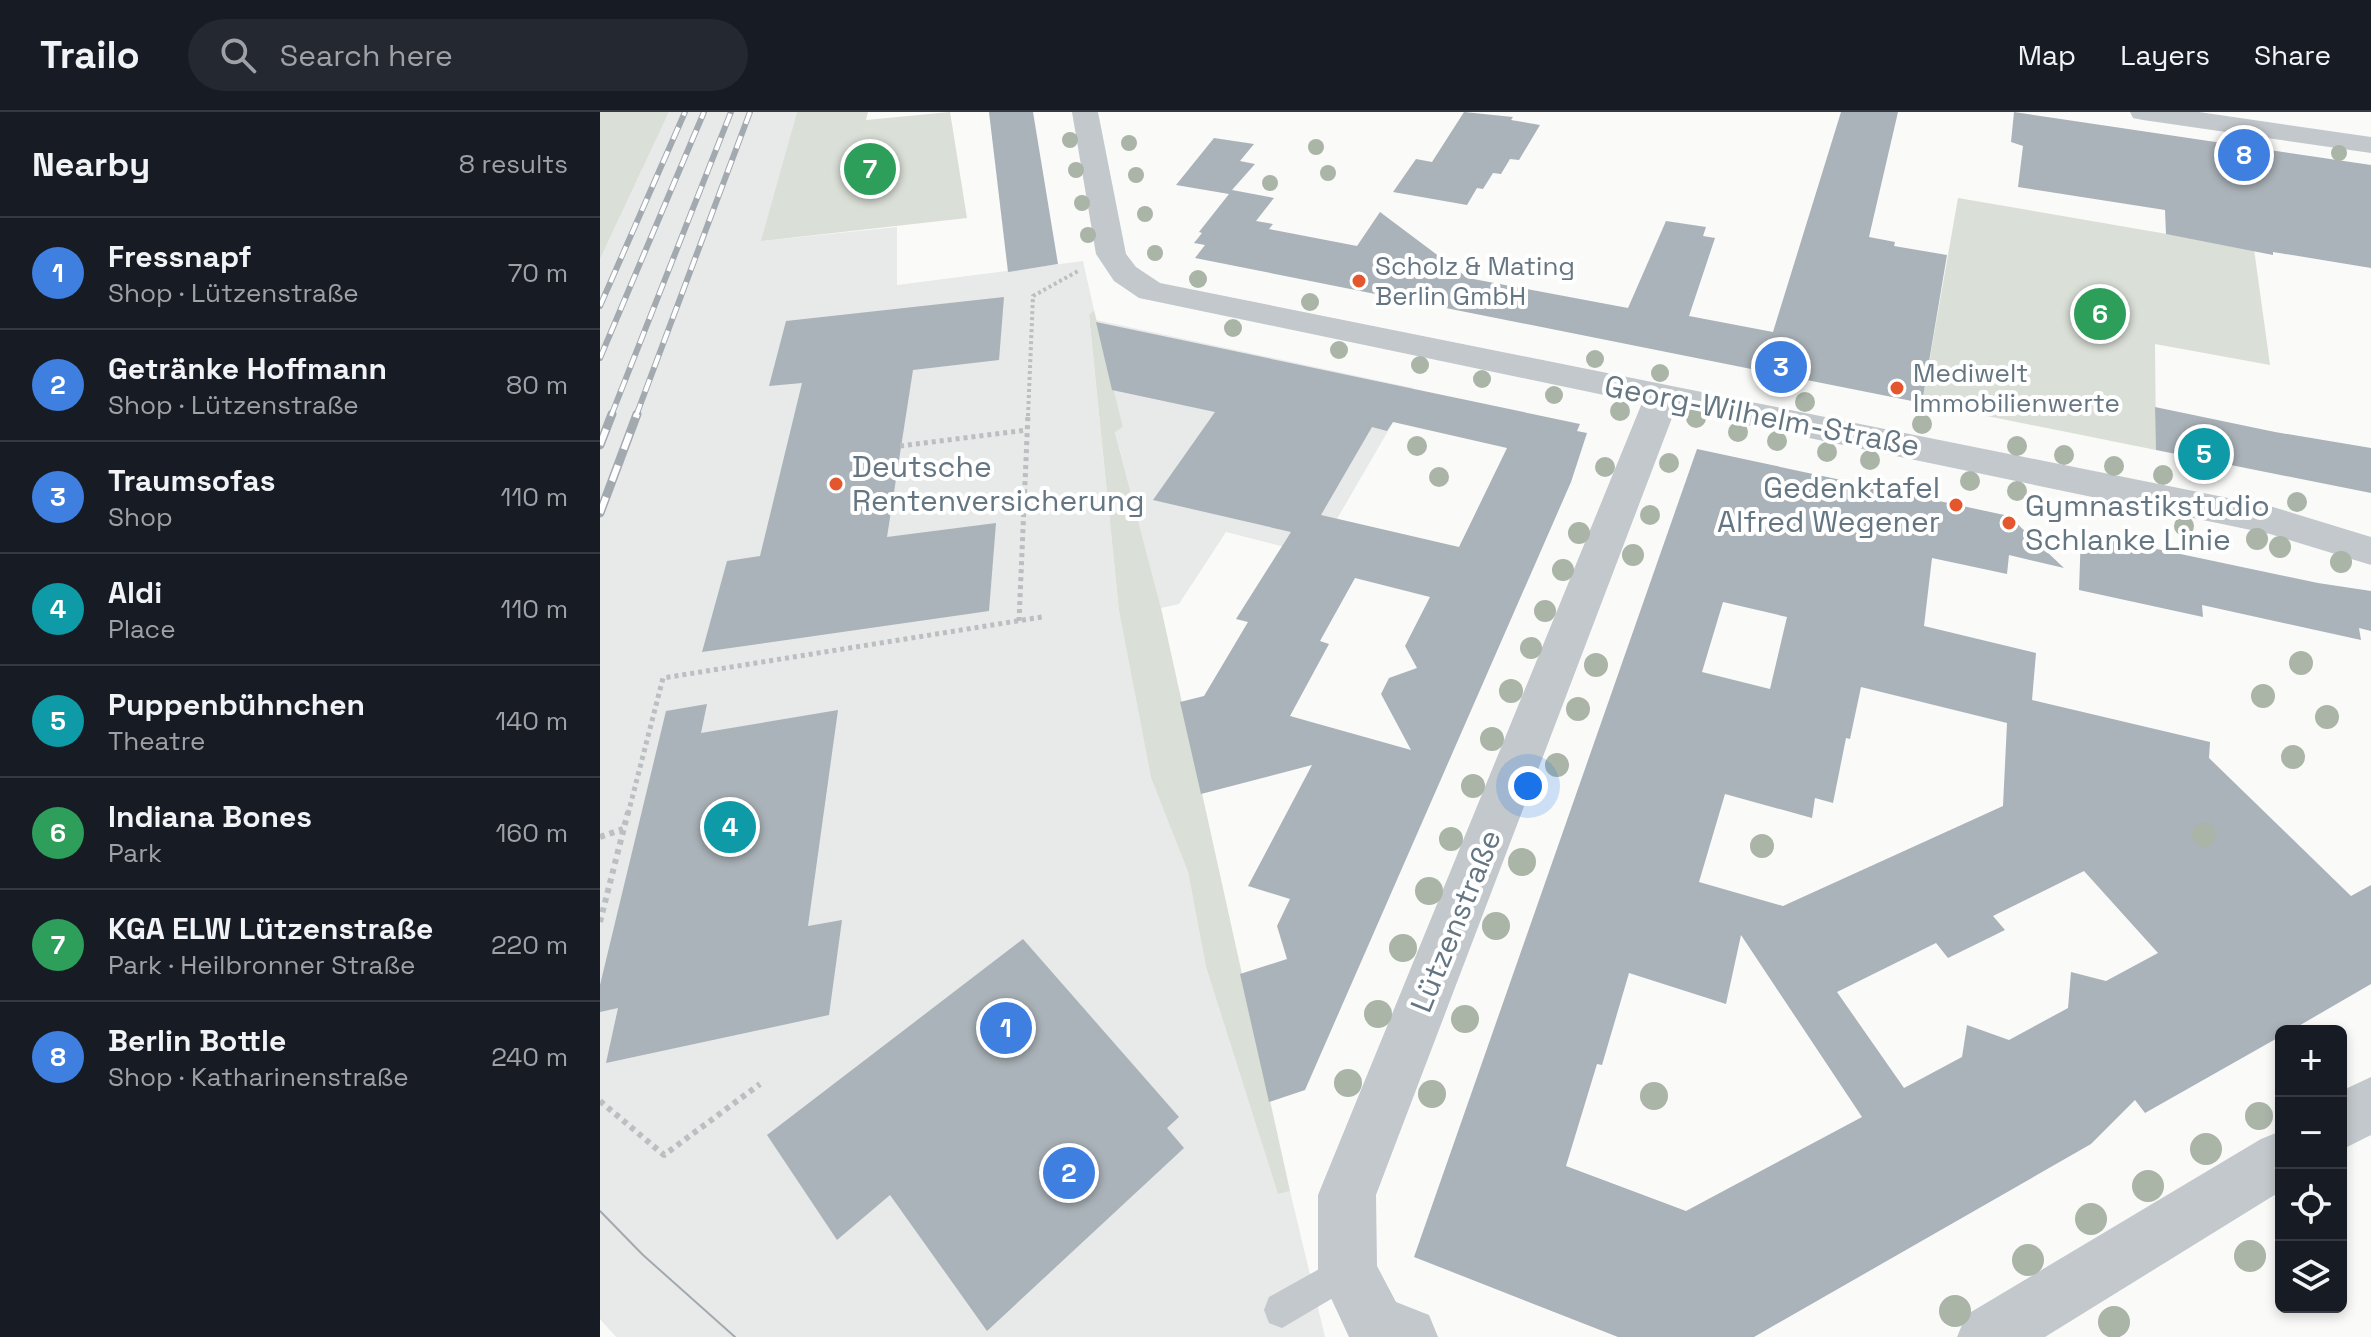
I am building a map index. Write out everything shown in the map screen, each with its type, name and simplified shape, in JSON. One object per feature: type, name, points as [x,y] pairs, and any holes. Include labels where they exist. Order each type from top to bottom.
[{"type":"street","name":"Georg-Wilhelm-Straße","points":[[1085,112],[1111,254],[1125,274],[1150,291],[2273,521],[2371,551]]},
{"type":"street","points":[[2143,112],[2371,145]]},
{"type":"street","name":"Lützenstraße","points":[[1348,1270],[1347,1195],[1662,398]]},
{"type":"street","points":[[2347,1118],[2371,1104]]},
{"type":"street","points":[[1988,1337],[2275,1163]]},
{"type":"street","points":[[1348,1270],[1375,1324],[1407,1337]]},
{"type":"lane","points":[[1282,1310],[1348,1270]]},
{"type":"path","points":[[1019,621],[1033,296],[1081,269]]},
{"type":"path","points":[[900,446],[1027,430]]},
{"type":"path","points":[[600,922],[663,678],[1042,617]]},
{"type":"path","points":[[600,837],[624,829]]},
{"type":"path","points":[[600,1101],[664,1155],[760,1084]]},
{"type":"shaded area","points":[[600,112],[669,112],[600,259]]},
{"type":"shaded area","points":[[669,112],[797,112],[762,241],[897,227],[897,285],[1083,261],[1094,310],[1089,316],[1119,611],[1151,778],[1188,872],[1206,967],[1278,1193],[1290,1191],[1325,1337],[616,1337],[600,1319],[600,259]]},
{"type":"shaded area","points":[[797,112],[868,112],[866,120],[950,112],[967,218],[761,241]]},
{"type":"shaded area","points":[[1958,198],[2254,249],[2270,365],[2155,344],[2156,450],[1922,403]]},
{"type":"shaded area","points":[[1094,310],[1123,427],[1115,432],[1161,608],[1290,1191],[1278,1194],[1206,967],[1188,872],[1151,778],[1119,611],[1089,315]]},
{"type":"shaded area","points":[[1096,320],[1413,388],[1316,555],[1226,532],[1179,604],[1161,608],[1115,431],[1123,427]]},
{"type":"building","points":[[989,112],[1033,112],[1058,264],[1008,272]]},
{"type":"building","points":[[1464,112],[1513,117],[1511,120],[1540,125],[1519,160],[1510,159],[1501,174],[1493,173],[1483,189],[1477,188],[1467,205],[1393,192],[1416,159],[1432,162]]},
{"type":"building","points":[[1841,112],[1898,112],[1869,237],[1895,242],[1894,246],[1947,255],[1922,403],[1195,258],[1205,245],[1194,243],[1202,233],[1199,232],[1229,194],[1176,185],[1214,138],[1254,144],[1240,161],[1255,164],[1232,190],[1274,198],[1256,221],[1273,224],[1269,229],[1357,246],[1380,212],[1468,278],[1628,308],[1666,221],[1706,227],[1703,236],[1715,238],[1689,316],[1773,332]]},
{"type":"building","points":[[2014,112],[2371,165],[2371,268],[2273,252],[2273,255],[2166,234],[2165,210],[2018,187],[2023,146],[2011,142]]},
{"type":"building","name":"Deutsche Rentenversicherung","points":[[1004,297],[999,360],[913,370],[887,537],[996,523],[989,611],[702,652],[727,561],[760,556],[802,383],[769,386],[786,321]]},
{"type":"building","points":[[1096,322],[1580,424],[1577,431],[1587,433],[1571,482],[1305,1090],[1269,1102],[1240,974],[1287,959],[1277,926],[1290,899],[1248,886],[1312,765],[1201,794],[1180,702],[1204,696],[1248,622],[1236,619],[1291,532],[1153,500],[1215,412],[1112,390]],"holes":[[[1393,422],[1507,448],[1459,547],[1321,515],[1372,427],[1387,431]],[[1355,578],[1430,597],[1405,646],[1417,668],[1389,678],[1381,694],[1411,750],[1290,716],[1329,644],[1320,641]]]},
{"type":"building","points":[[2155,407],[2371,448],[2371,493],[2156,450]]},
{"type":"building","points":[[1697,449],[2009,516],[2064,568],[2009,555],[2007,574],[1932,558],[1924,626],[2036,653],[2032,700],[2210,742],[2209,758],[2351,896],[2371,885],[2371,984],[2300,1025],[2275,1025],[2275,1039],[2145,1113],[2135,1100],[2091,1144],[1754,1337],[1618,1337],[1414,1257]],"holes":[[[1723,602],[1787,617],[1770,689],[1702,672]],[[1861,687],[2007,723],[2003,806],[1783,906],[1699,882],[1725,794],[1812,818],[1815,798],[1833,803],[1846,738],[1850,739]],[[2084,871],[2158,953],[2106,981],[2071,972],[2068,1008],[2009,1040],[1967,1025],[1962,1057],[1904,1088],[1837,992],[1936,943],[1948,958],[2005,930],[1993,916]],[[1741,935],[1862,1117],[1686,1211],[1566,1166],[1597,1064],[1602,1065],[1629,973],[1726,1004]]]},
{"type":"building","points":[[2081,533],[2318,583],[2371,591],[2371,631],[2359,628],[2361,640],[2202,605],[2203,617],[2079,590]]},
{"type":"building","points":[[707,704],[701,733],[838,710],[808,926],[842,920],[829,1015],[606,1063],[618,1008],[600,1012],[600,985],[666,711]]},
{"type":"building","points":[[1023,939],[1179,1117],[1167,1128],[1184,1148],[987,1331],[890,1195],[837,1240],[767,1135]]},
{"type":"tram line","points":[[600,1211],[643,1255],[735,1337]]},
{"type":"railway","points":[[600,306],[685,112]]},
{"type":"railway","points":[[600,358],[704,112]]},
{"type":"railway","points":[[611,416],[731,112]]},
{"type":"railway","points":[[636,416],[750,112]]},
{"type":"railway","points":[[600,445],[612,414]]},
{"type":"railway","points":[[600,513],[637,414]]},
{"type":"place","name":"Berlin Bottle","points":[[2244,155]]},
{"type":"place","name":"KGA ELW Lützenstraße","points":[[870,169]]},
{"type":"place","name":"Scholz & Mating Berlin GmbH","points":[[1359,281]]},
{"type":"place","name":"Indiana Bones","points":[[2100,314]]},
{"type":"place","name":"Traumsofas","points":[[1781,367]]},
{"type":"place","name":"Mediwelt Immobilienwerte","points":[[1897,388]]},
{"type":"place","name":"Puppenbühnchen","points":[[2204,454]]},
{"type":"place","name":"Deutsche Rentenversicherung","points":[[836,484]]},
{"type":"place","name":"Gedenktafel Alfred Wegener","points":[[1956,505]]},
{"type":"place","name":"Gymnastikstudio Schlanke Linie","points":[[2009,523]]},
{"type":"place","name":"Aldi","points":[[730,827]]},
{"type":"place","name":"Fressnapf","points":[[1006,1028]]},
{"type":"place","name":"Getränke Hoffmann","points":[[1069,1173]]}]
